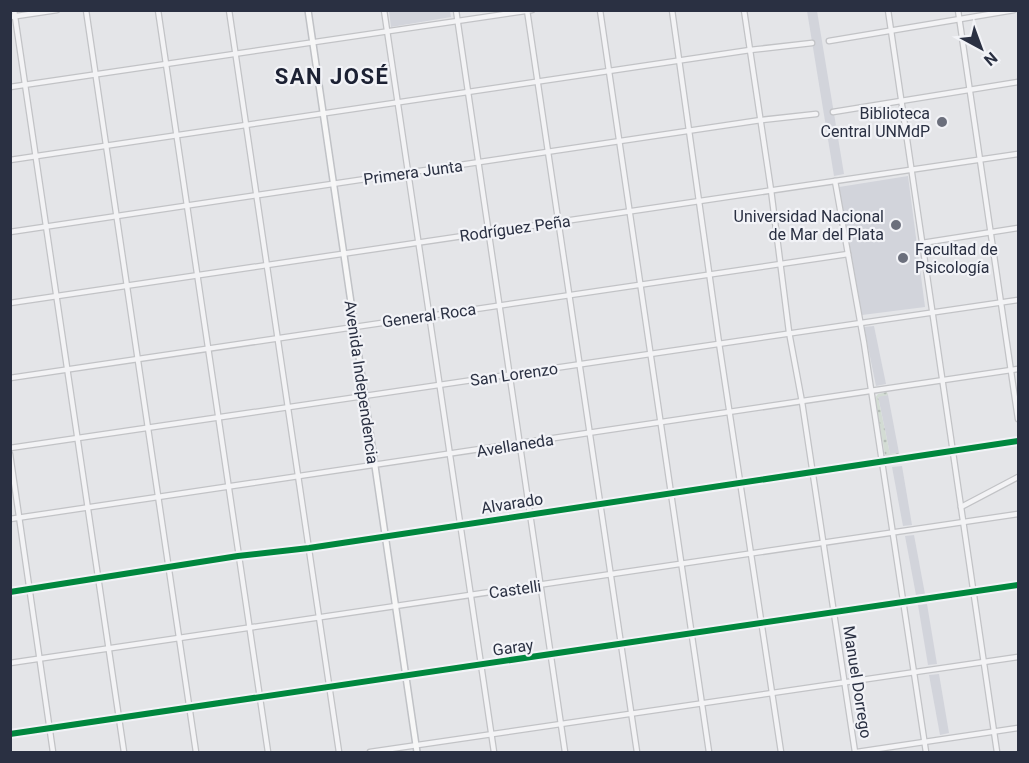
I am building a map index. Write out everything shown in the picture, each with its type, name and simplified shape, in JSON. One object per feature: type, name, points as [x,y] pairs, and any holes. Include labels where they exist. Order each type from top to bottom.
[{"type":"main road","name":"Avenida Independencia","points":[[308,10],[417,753]]},
{"type":"street","points":[[57,10],[13,15],[26,85],[124,753]]},
{"type":"street","points":[[86,10],[196,753]]},
{"type":"street","points":[[158,10],[268,753]]},
{"type":"street","points":[[230,10],[339,753]]},
{"type":"street","points":[[384,10],[494,753]]},
{"type":"street","points":[[456,10],[566,753]]},
{"type":"street","points":[[600,10],[709,753]]},
{"type":"street","points":[[672,10],[719,343],[782,753]]},
{"type":"street","name":"Manuel Dorrego","points":[[744,10],[771,190],[789,332],[802,402],[856,753]]},
{"type":"street","points":[[888,10],[997,753]]},
{"type":"street","points":[[958,10],[1018,419]]},
{"type":"street","points":[[829,41],[1014,10]]},
{"type":"street","points":[[10,87],[529,11],[637,753]]},
{"type":"street","points":[[10,159],[609,70],[812,43]]},
{"type":"street","points":[[833,112],[1018,82]]},
{"type":"street","name":"Primera Junta","points":[[10,232],[761,120],[816,114]]},
{"type":"street","name":"Rodríguez Peña","points":[[10,303],[1018,154]]},
{"type":"street","points":[[835,181],[872,392],[926,753]]},
{"type":"street","points":[[922,243],[1018,228]]},
{"type":"street","name":"General Roca","points":[[10,378],[848,254]]},
{"type":"street","name":"San Lorenzo","points":[[10,448],[1018,300]]},
{"type":"street","name":"Avellaneda","points":[[10,519],[1018,369]]},
{"type":"street","name":"Alvarado","points":[[10,592],[169,569],[238,556],[309,548],[1018,441]]},
{"type":"street","points":[[10,454],[53,753]]},
{"type":"street","points":[[960,507],[1018,477]]},
{"type":"street","name":"Castelli","points":[[10,663],[1018,514]]},
{"type":"street","name":"Garay","points":[[10,734],[1018,585]]},
{"type":"street","points":[[370,753],[1018,657]]},
{"type":"street","points":[[856,753],[1018,729]]},
{"type":"shaded area","points":[[389,11],[450,11],[451,17],[391,27]]},
{"type":"shaded area","points":[[807,11],[817,11],[844,174],[834,176]]},
{"type":"shaded area","points":[[908,176],[925,307],[862,315],[839,187]]},
{"type":"shaded area","points":[[874,326],[886,384],[876,386],[864,327]]},
{"type":"shaded area","points":[[887,392],[888,395],[878,397],[890,454],[899,453],[900,456],[888,458],[885,455],[875,398],[878,394]]},
{"type":"shaded area","points":[[888,395],[899,453],[890,454],[878,396]]},
{"type":"shaded area","points":[[902,466],[912,525],[903,526],[892,467]]},
{"type":"shaded area","points":[[914,535],[925,594],[916,595],[905,536]]},
{"type":"shaded area","points":[[927,604],[937,664],[928,665],[918,605]]},
{"type":"shaded area","points":[[939,674],[949,733],[940,735],[929,675]]},
{"type":"cycle path","points":[[10,592],[238,556],[309,548],[1018,441]]},
{"type":"cycle path","points":[[10,734],[1018,585]]},
{"type":"place","name":"Biblioteca Central UNMdP","points":[[942,122]]},
{"type":"place","name":"Universidad Nacional de Mar del Plata","points":[[896,225]]},
{"type":"place","name":"Facultad de Psicología","points":[[903,258]]},
{"type":"district","name":"SAN JOSÉ","points":[[332,76]]}]
